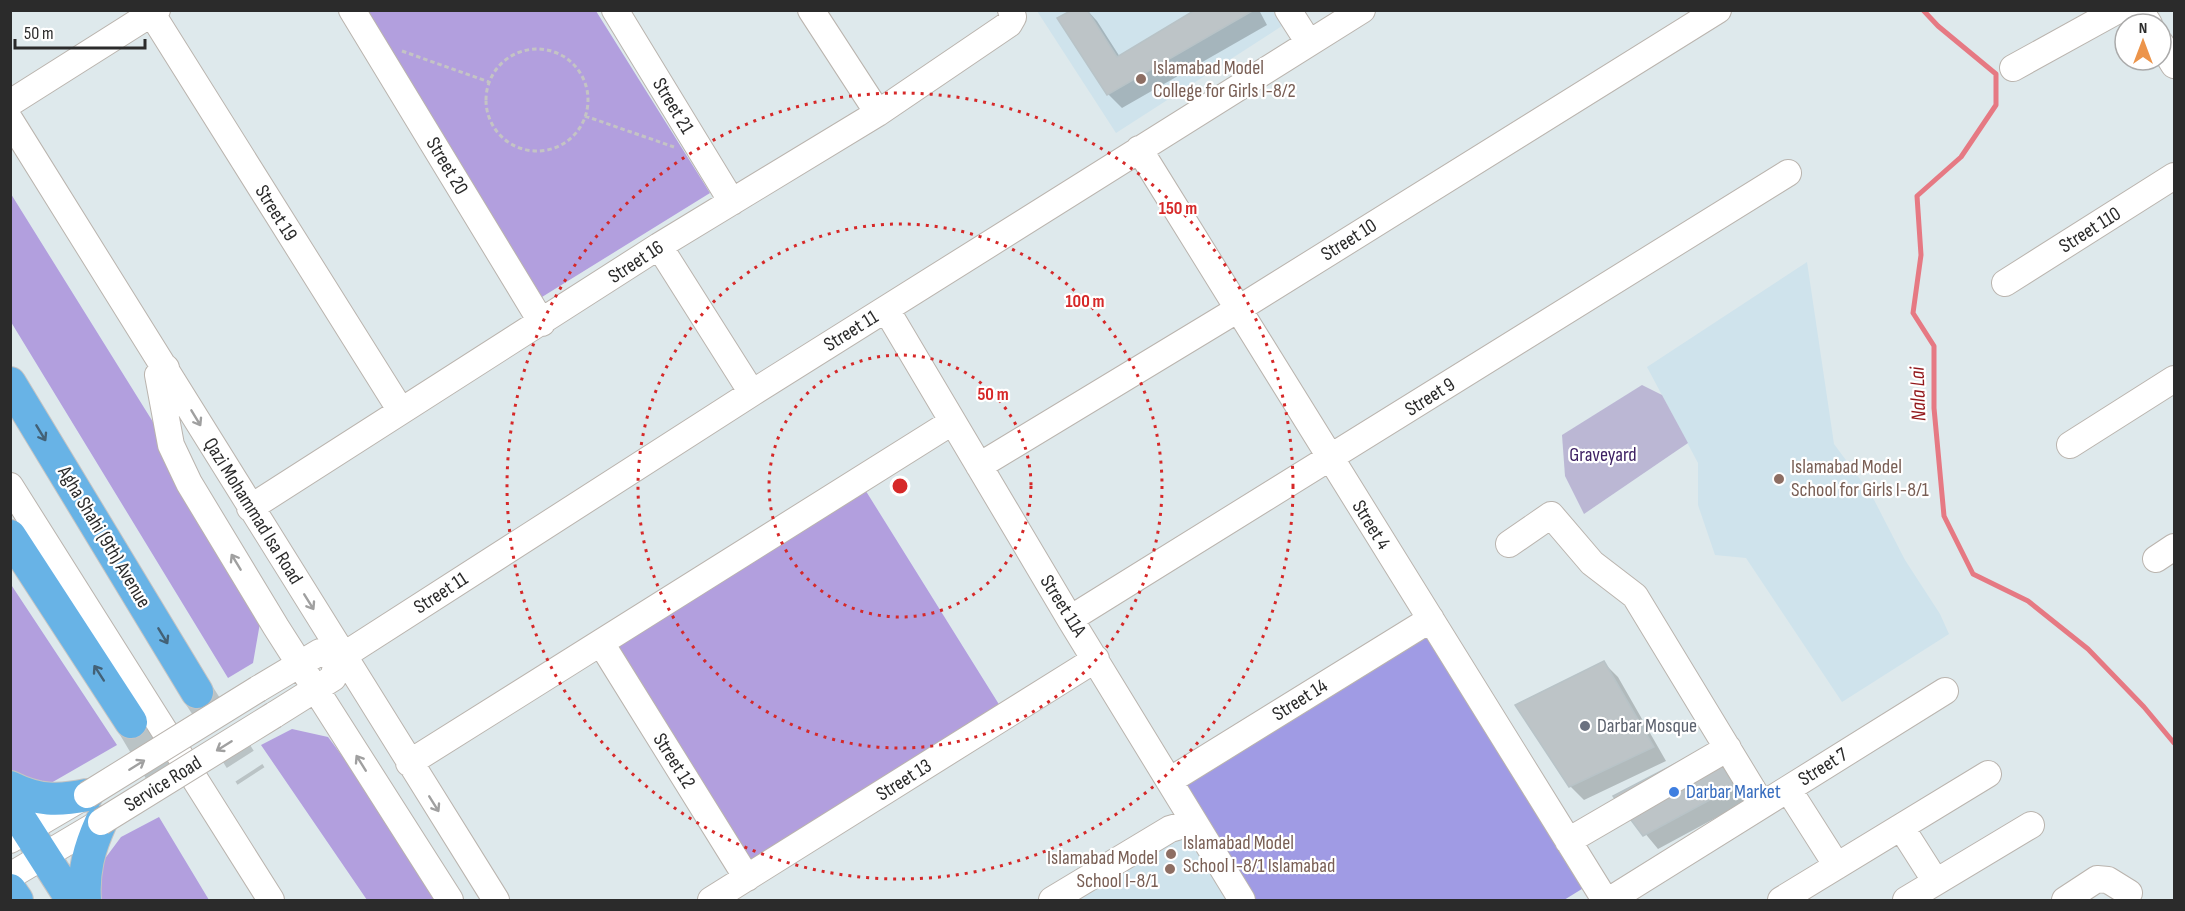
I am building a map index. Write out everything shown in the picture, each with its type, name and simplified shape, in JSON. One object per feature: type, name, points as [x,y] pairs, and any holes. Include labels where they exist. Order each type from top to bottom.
[{"type":"main road","name":"Agha Shahi (9th) Avenue","points":[[10,383],[197,692]]},
{"type":"main road","points":[[10,536],[131,723]]},
{"type":"main road","points":[[10,787],[31,797],[59,801],[87,795]]},
{"type":"main road","points":[[10,803],[19,836],[44,857],[72,900]]},
{"type":"main road","points":[[85,900],[83,879],[89,849],[101,822]]},
{"type":"main road","points":[[10,890],[17,900]]},
{"type":"street","name":"Street 20","points":[[352,10],[542,322]]},
{"type":"street","name":"Street 21","points":[[615,10],[732,202]]},
{"type":"street","points":[[811,10],[878,112]]},
{"type":"street","name":"Street 16","points":[[250,508],[659,246],[878,112],[1009,24],[1012,17],[1011,10]]},
{"type":"street","points":[[1288,10],[1309,43]]},
{"type":"street","name":"Street 11","points":[[340,658],[752,393],[1362,10]]},
{"type":"street","name":"Street 10","points":[[978,466],[1240,308],[1718,10]]},
{"type":"street","points":[[2013,68],[2118,10]]},
{"type":"street","points":[[10,103],[155,12]]},
{"type":"street","name":"Street 19","points":[[155,12],[401,411]]},
{"type":"street","name":"Qazi Mohammad Isa Road","points":[[10,120],[166,368],[340,658],[496,900]]},
{"type":"street","name":"Street 4","points":[[1139,149],[1240,308],[1330,459],[1568,841],[1610,897]]},
{"type":"street","name":"Street 9","points":[[1070,619],[1788,173]]},
{"type":"street","name":"Street 110","points":[[2005,283],[2175,176]]},
{"type":"street","points":[[659,246],[752,393]]},
{"type":"street","name":"Street 11A","points":[[886,309],[1070,619],[1242,900]]},
{"type":"street","points":[[166,368],[158,375],[175,456],[298,664],[450,900]]},
{"type":"street","points":[[2070,445],[2175,379]]},
{"type":"street","points":[[409,764],[952,422]]},
{"type":"street","points":[[10,486],[271,900]]},
{"type":"street","points":[[1509,544],[1551,515],[1592,563],[1635,596],[1762,805]]},
{"type":"street","name":"Street 14","points":[[1169,781],[1431,619]]},
{"type":"street","name":"Street 12","points":[[601,644],[747,878]]},
{"type":"street","name":"Service Road","points":[[10,876],[315,690],[333,678],[340,658],[320,652],[298,664],[19,836]]},
{"type":"street","name":"Street 13","points":[[711,900],[1096,659]]},
{"type":"street","name":"Street 7","points":[[1610,897],[1945,691]]},
{"type":"street","points":[[1568,841],[1728,748]]},
{"type":"street","points":[[1781,900],[1988,774]]},
{"type":"street","points":[[1788,789],[1837,866]]},
{"type":"street","points":[[1052,900],[1170,829],[1194,822]]},
{"type":"street","points":[[1906,900],[2031,825]]},
{"type":"street","points":[[1901,827],[1936,882]]},
{"type":"street","points":[[2065,900],[2097,879],[2108,880],[2129,893]]},
{"type":"path","points":[[370,39],[489,82]]},
{"type":"path","points":[[543,50],[559,55],[573,65],[583,78],[587,94],[585,116],[580,127],[569,140],[555,148],[538,152],[522,149],[507,142],[495,130],[487,115],[485,99],[489,82],[497,68],[518,53],[543,50]]},
{"type":"path","points":[[585,116],[705,158]]},
{"type":"shaded area","points":[[363,11],[596,11],[710,193],[542,297]]},
{"type":"shaded area","name":"Islamabad Model College for Girls I-8/2","points":[[1037,11],[1277,11],[1285,24],[1116,133]]},
{"type":"shaded area","points":[[11,194],[153,422],[260,623],[253,663],[228,678],[11,322]]},
{"type":"shaded area","name":"Islamabad Model School for Girls I-8/1","points":[[1807,262],[1834,444],[1871,494],[1905,560],[1940,614],[1949,634],[1842,702],[1746,558],[1715,555],[1698,505],[1698,463],[1647,367]]},
{"type":"shaded area","points":[[864,488],[1000,706],[747,868],[612,646]]},
{"type":"shaded area","points":[[10,583],[117,745],[51,783],[11,774]]},
{"type":"shaded area","points":[[1431,619],[1590,884],[1564,900],[1245,900],[1169,781]]},
{"type":"shaded area","points":[[292,729],[328,737],[367,789],[437,900],[367,900],[261,745]]},
{"type":"shaded area","points":[[159,817],[209,900],[101,900],[95,872],[121,837]]},
{"type":"shaded area","name":"Islamabad Model School I-8/1 Islamabad","points":[[1194,822],[1242,900],[1052,900]]},
{"type":"green space","name":"Graveyard","points":[[1642,385],[1662,395],[1688,443],[1584,514],[1565,476],[1562,435]]},
{"type":"building","points":[[1072,10],[1087,10],[1117,57],[1195,10],[1254,10],[1107,95],[1057,18]]},
{"type":"building","name":"Darbar Mosque","points":[[1604,661],[1654,747],[1569,787],[1515,705]]},
{"type":"building","name":"Darbar Market","points":[[1711,745],[1734,787],[1643,836],[1613,796]]},
{"type":"waterway","name":"Nala Lai","points":[[1923,10],[1938,26],[1996,74],[1996,105],[1961,157],[1917,196],[1921,255],[1913,313],[1934,346],[1934,408],[1944,516],[1973,574],[2028,601],[2088,649],[2144,707],[2174,743]]},
{"type":"tunnel","points":[[197,692],[251,776]]},
{"type":"tunnel","points":[[131,722],[178,801]]},
{"type":"place","name":"Islamabad Model College for Girls I-8/2","points":[[1141,79]]},
{"type":"place","name":"Islamabad Model School for Girls I-8/1","points":[[1779,479]]},
{"type":"place","name":"Darbar Mosque","points":[[1585,726]]},
{"type":"place","name":"Darbar Market","points":[[1674,792]]},
{"type":"place","name":"Islamabad Model School I-8/1 Islamabad","points":[[1171,854]]},
{"type":"place","name":"Islamabad Model School I-8/1","points":[[1170,869]]}]
